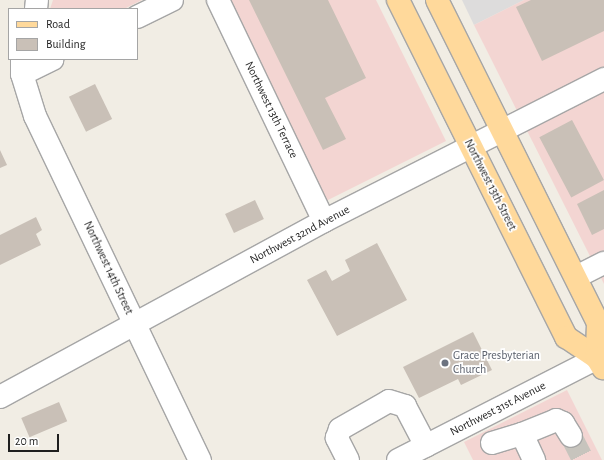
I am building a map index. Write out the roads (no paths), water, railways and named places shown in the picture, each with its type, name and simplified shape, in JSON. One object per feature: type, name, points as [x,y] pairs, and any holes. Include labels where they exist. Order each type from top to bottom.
[{"type":"main road","name":"Northwest 13th Street","points":[[398,0],[566,337],[601,365]]},
{"type":"main road","points":[[437,0],[598,322],[601,365]]},
{"type":"street","points":[[138,17],[172,0]]},
{"type":"street","name":"Northwest 13th Terrace","points":[[218,0],[324,221]]},
{"type":"street","points":[[22,67],[49,60]]},
{"type":"street","name":"Northwest 14th Street","points":[[22,67],[35,116],[200,460]]},
{"type":"street","name":"Northwest 32nd Avenue","points":[[0,396],[135,326],[324,221],[604,79]]},
{"type":"street","points":[[576,277],[604,263]]},
{"type":"street","name":"Northwest 31st Avenue","points":[[398,460],[479,418],[601,365]]},
{"type":"street","points":[[348,460],[337,438],[340,429],[389,401],[405,406],[426,446]]},
{"type":"street","points":[[479,418],[497,452],[527,432],[556,420],[562,423],[572,436]]},
{"type":"street","points":[[527,432],[534,460]]},
{"type":"street","points":[[527,432],[548,460]]},
{"type":"tunnel","points":[[571,436],[583,460]]},
{"type":"place","name":"Grace Presbyterian Church","points":[[445,363]]}]
